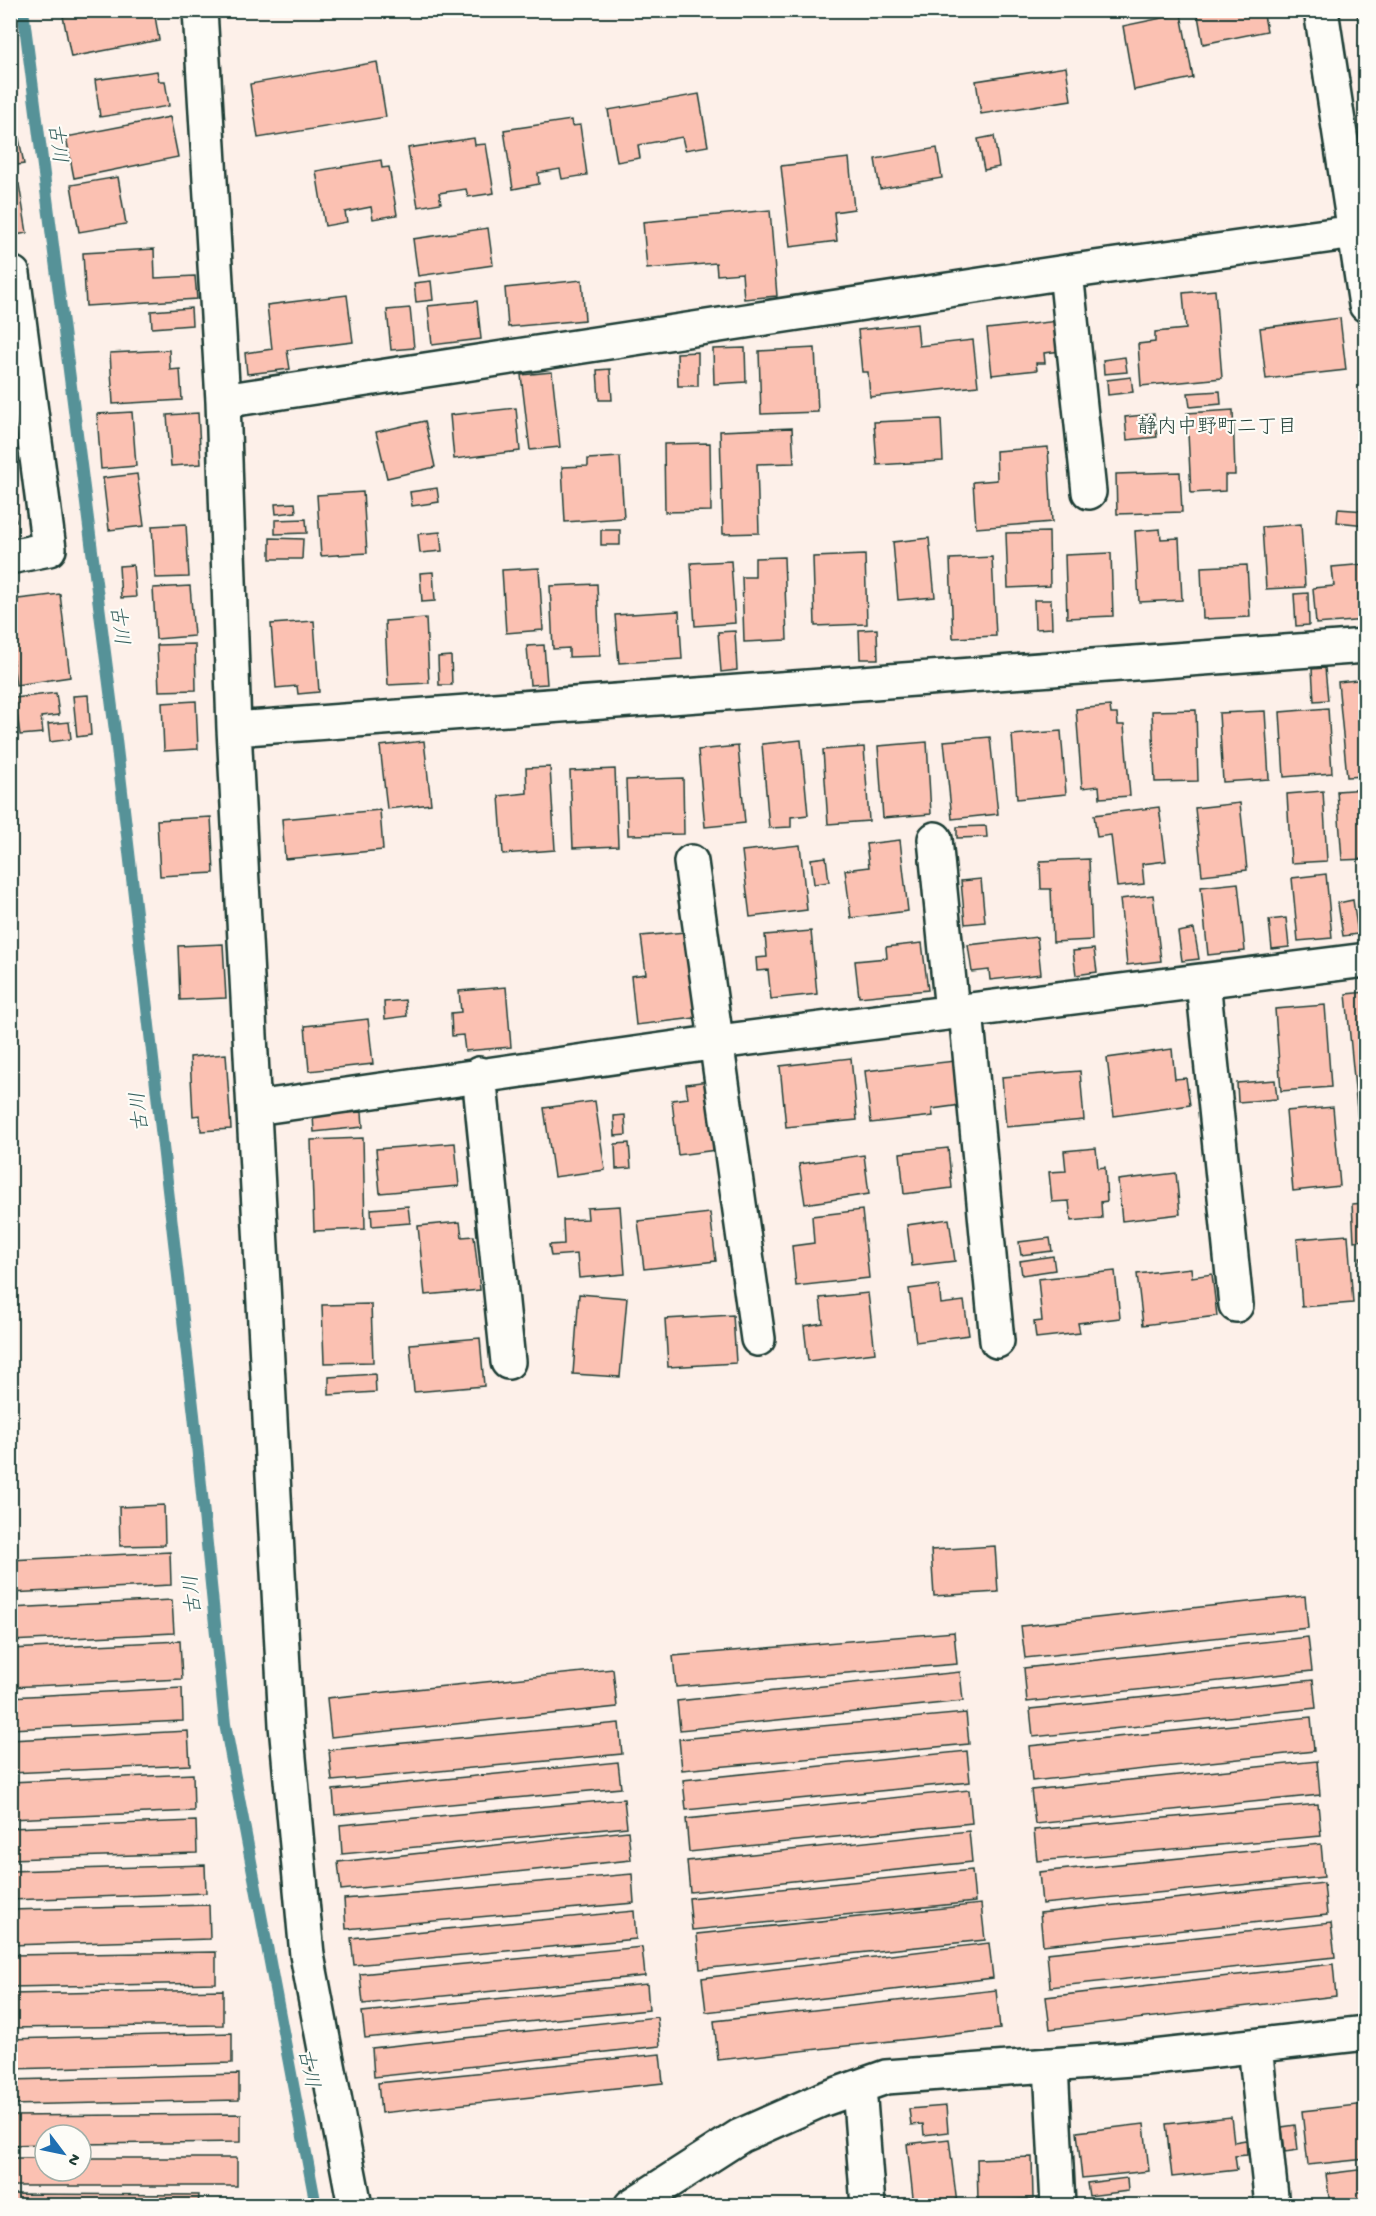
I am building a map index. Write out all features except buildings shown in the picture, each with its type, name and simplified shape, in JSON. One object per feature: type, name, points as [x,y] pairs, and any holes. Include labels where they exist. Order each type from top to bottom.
[{"type":"street","points":[[200,10],[223,401],[234,729],[286,1725],[307,1954],[355,2205]]},
{"type":"street","points":[[1321,10],[1358,199],[1355,232],[1365,305]]},
{"type":"street","points":[[223,401],[1066,272],[1355,232]]},
{"type":"street","points":[[1066,272],[1089,492]]},
{"type":"street","points":[[10,274],[13,274],[49,549],[10,557]]},
{"type":"street","points":[[234,729],[1365,646]]},
{"type":"street","points":[[934,839],[959,1012],[997,1341]]},
{"type":"street","points":[[691,862],[758,1339]]},
{"type":"street","points":[[255,1108],[480,1074],[718,1042],[1365,960]]},
{"type":"street","points":[[1203,981],[1236,1305]]},
{"type":"street","points":[[480,1074],[508,1362]]},
{"type":"street","points":[[630,2205],[740,2136],[821,2100],[886,2077],[1145,2058],[1365,2033]]},
{"type":"street","points":[[1255,2046],[1272,2205]]},
{"type":"street","points":[[1051,2065],[1058,2205]]},
{"type":"street","points":[[859,2088],[868,2205]]},
{"type":"waterway","name":"古川","points":[[23,10],[115,731],[194,1415],[225,1724],[316,2206]]},
{"type":"district","name":"静内中野町二丁目","points":[[1217,425]]}]
